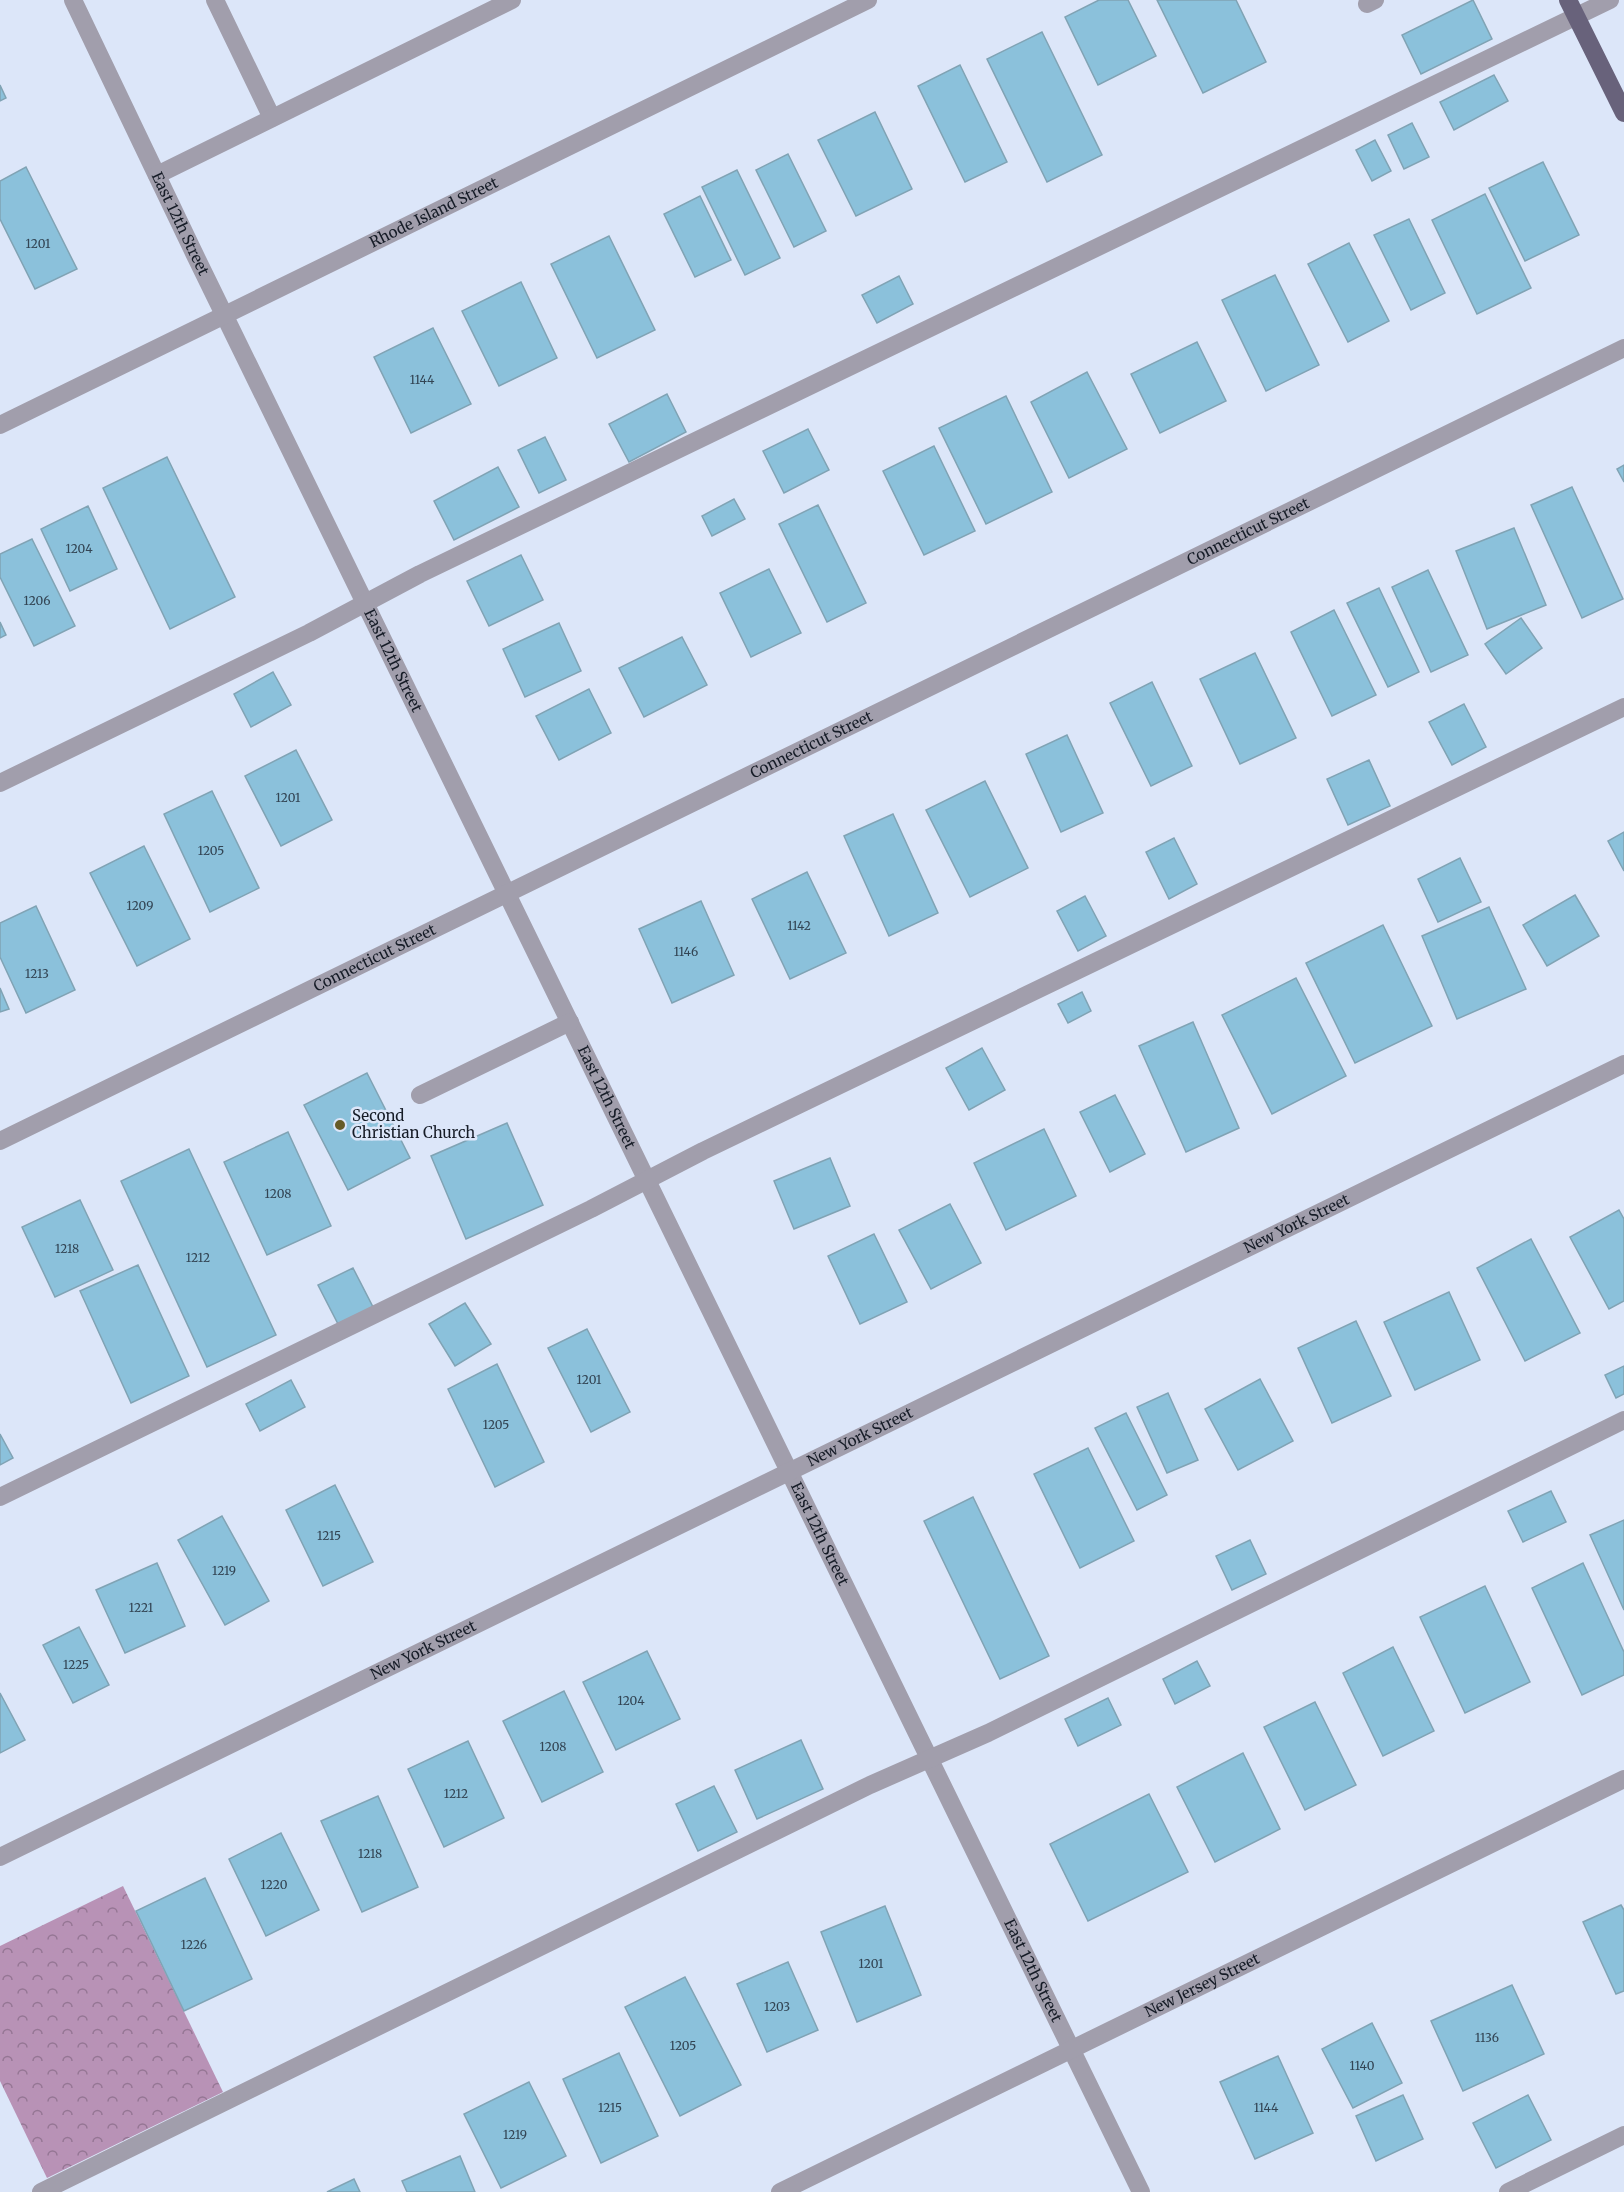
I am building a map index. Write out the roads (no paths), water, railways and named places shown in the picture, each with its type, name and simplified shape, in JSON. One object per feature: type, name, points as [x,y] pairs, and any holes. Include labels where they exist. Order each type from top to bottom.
[{"type":"main road","points":[[1568,0],[1624,113]]},
{"type":"street","name":"East 12th Street","points":[[73,0],[506,894],[1141,2192]]},
{"type":"street","points":[[215,0],[272,118]]},
{"type":"street","points":[[157,175],[512,0]]},
{"type":"street","name":"Rhode Island Street","points":[[0,425],[868,0]]},
{"type":"street","points":[[0,783],[309,633],[420,574],[1610,0]]},
{"type":"street","name":"Connecticut Street","points":[[0,1141],[1624,348]]},
{"type":"street","points":[[0,1497],[647,1180],[1624,707]]},
{"type":"street","points":[[420,1095],[570,1022]]},
{"type":"street","name":"New York Street","points":[[0,1857],[1624,1064]]},
{"type":"street","points":[[41,2192],[849,1796],[988,1733],[1624,1420]]},
{"type":"street","name":"New Jersey Street","points":[[780,2192],[1624,1779]]},
{"type":"street","points":[[1508,2192],[1624,2135]]},
{"type":"place","name":"Second Christian Church","points":[[340,1125]]}]
